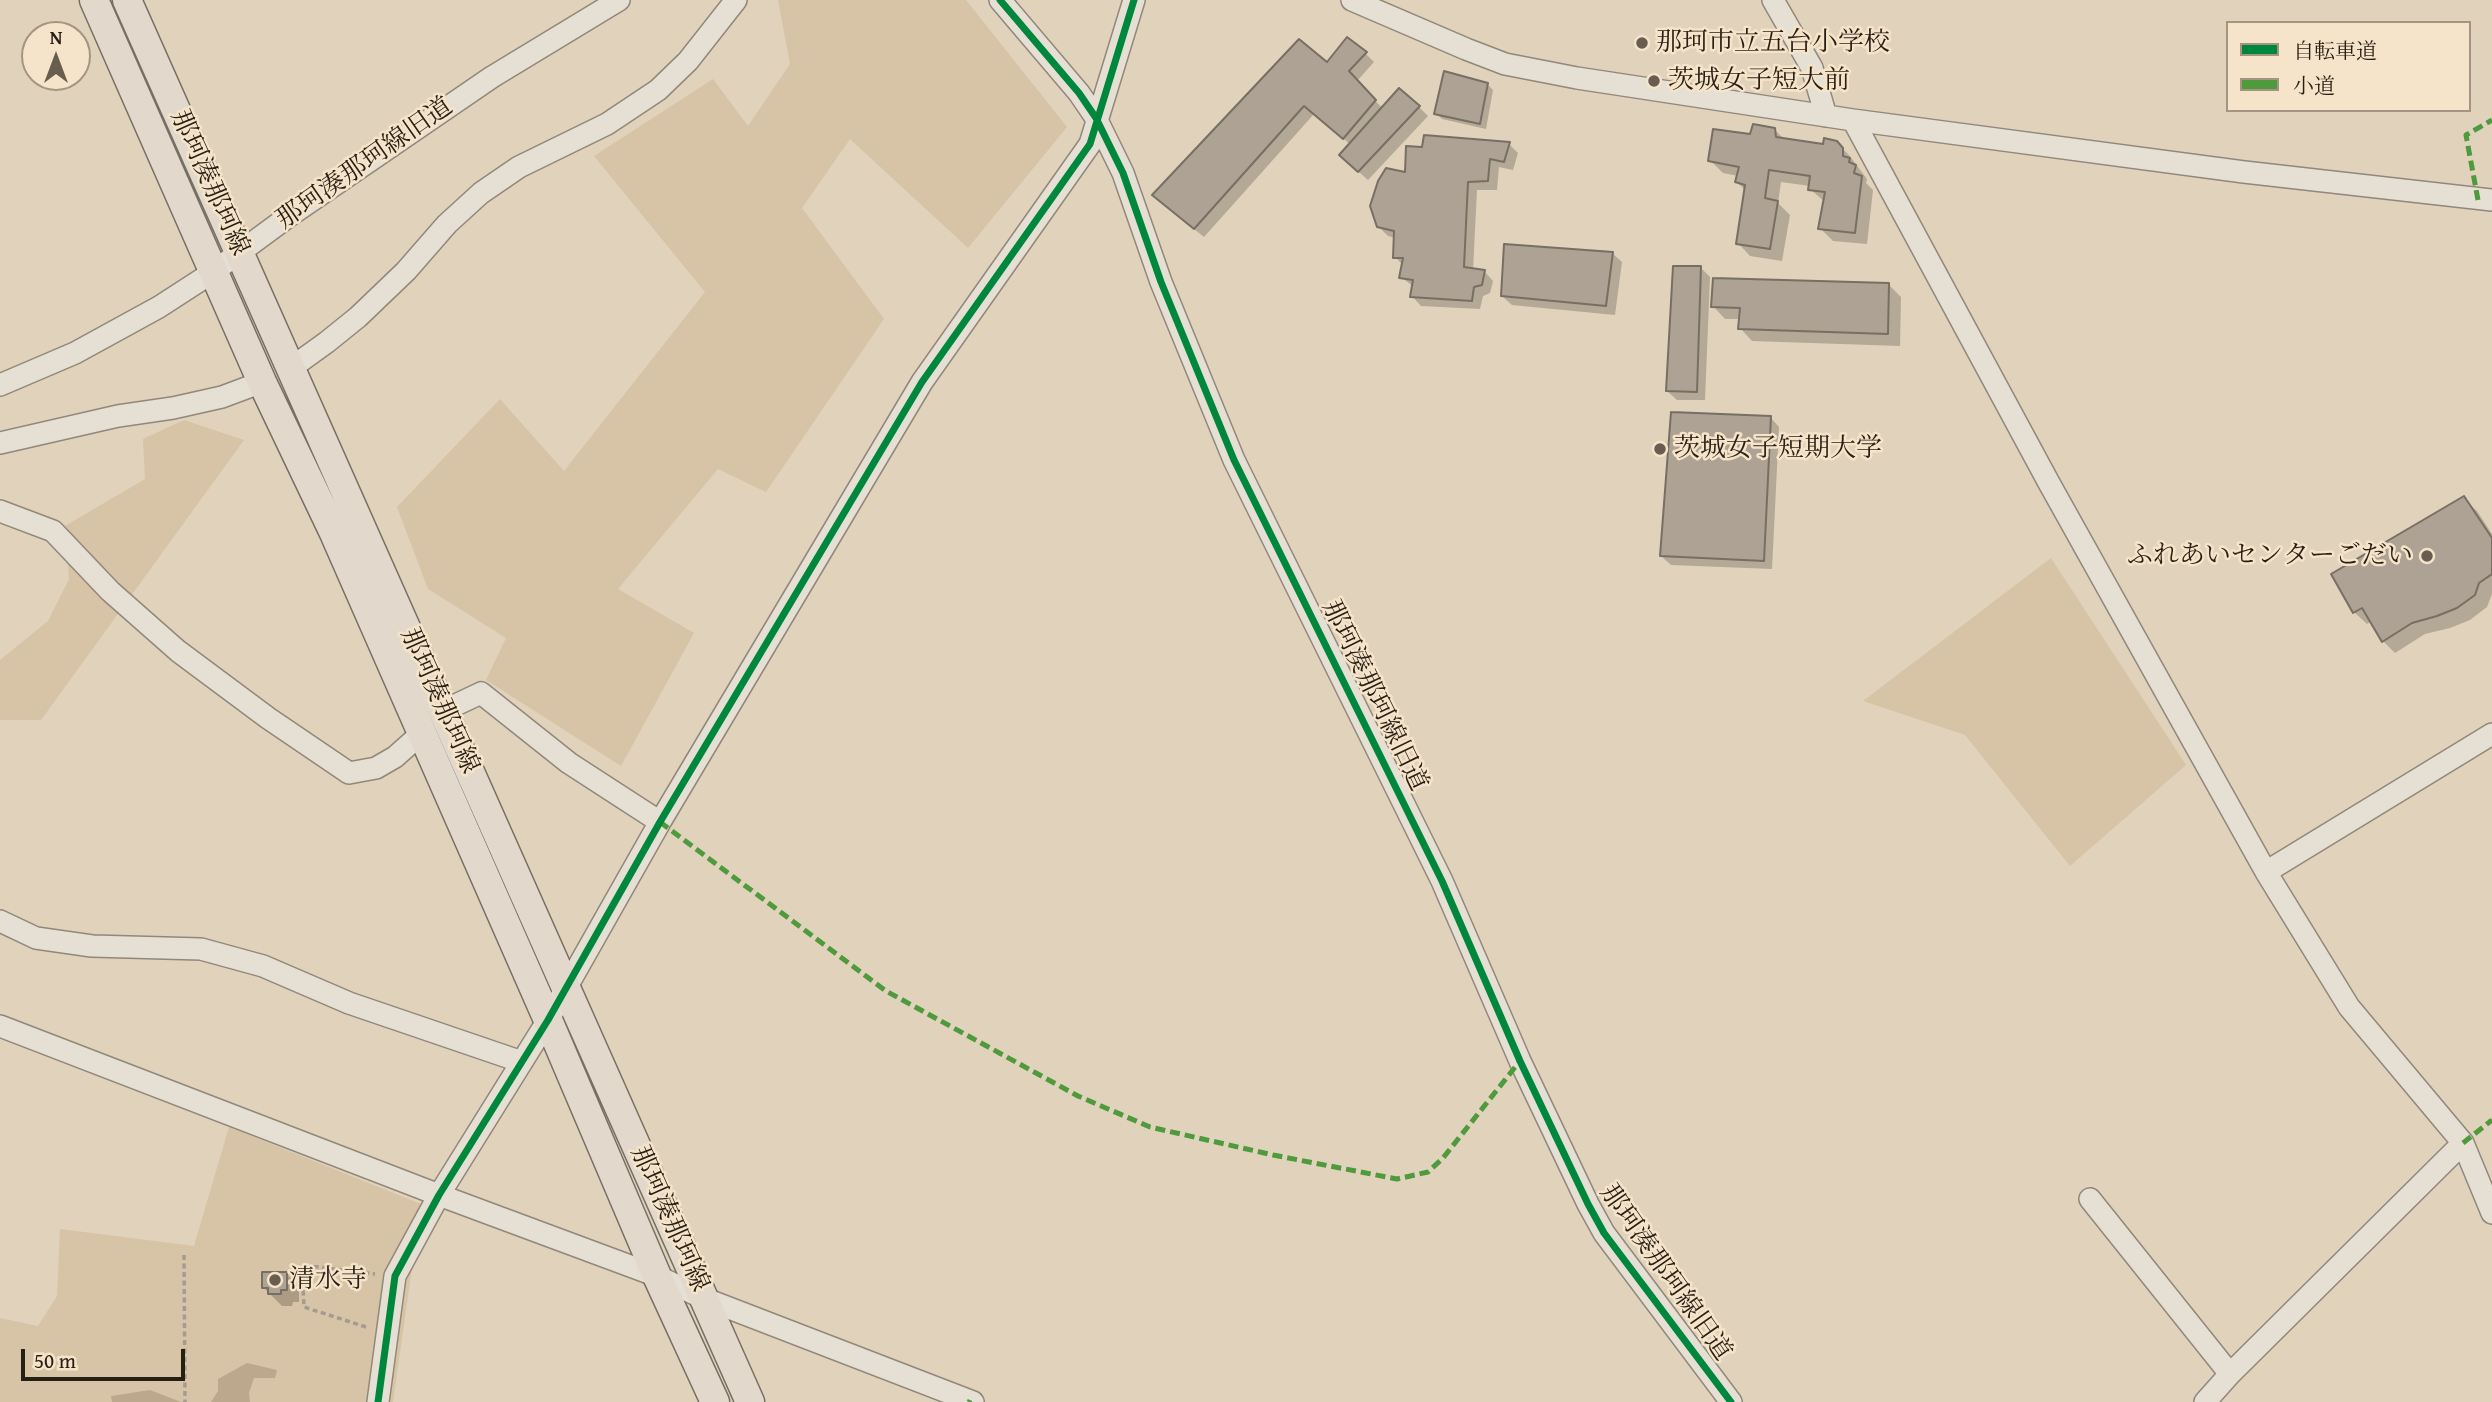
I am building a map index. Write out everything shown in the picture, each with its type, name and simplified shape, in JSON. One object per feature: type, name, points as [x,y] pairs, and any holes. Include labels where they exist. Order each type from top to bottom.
[{"type":"main road","name":"那珂湊那珂線","points":[[94,0],[262,383],[334,533],[657,1276],[715,1402]]},
{"type":"main road","name":"那珂湊那珂線","points":[[127,0],[750,1402]]},
{"type":"street","name":"那珂湊那珂線旧道","points":[[0,386],[111,334],[213,272],[289,216],[492,77],[619,0]]},
{"type":"street","points":[[291,368],[358,317],[406,271],[447,224],[481,193],[519,167],[607,124],[658,90],[688,61],[736,0]]},
{"type":"street","name":"那珂湊那珂線旧道","points":[[1000,0],[1079,93],[1096,118],[1123,173],[1161,282],[1234,460],[1443,881],[1520,1061],[1588,1204],[1604,1233],[1731,1402]]},
{"type":"street","points":[[378,1402],[395,1276],[439,1195],[548,1020],[660,822],[922,383],[1090,144],[1134,0]]},
{"type":"street","points":[[1352,0],[1505,64],[1644,90],[2258,174],[2492,200]]},
{"type":"street","points":[[1773,0],[1812,68],[1826,116]]},
{"type":"street","points":[[1853,120],[2049,483],[2266,872],[2349,1007],[2463,1143],[2492,1213]]},
{"type":"street","points":[[0,443],[118,416],[222,397],[262,383]]},
{"type":"street","points":[[0,511],[53,531],[110,591],[178,651],[268,718],[349,773],[376,768],[396,757],[422,733]]},
{"type":"street","points":[[443,710],[481,694],[569,763],[660,822]]},
{"type":"street","points":[[2266,872],[2492,734]]},
{"type":"street","points":[[0,921],[36,938],[92,946],[201,950],[263,966],[349,1003],[522,1062]]},
{"type":"street","points":[[0,1026],[657,1276],[703,1298],[973,1402]]},
{"type":"street","points":[[2205,1402],[2463,1143]]},
{"type":"street","points":[[2090,1199],[2230,1374]]},
{"type":"path","points":[[184,1255],[185,1402]]},
{"type":"path","points":[[387,1334],[304,1307],[302,1265],[395,1276]]},
{"type":"shaded area","points":[[778,0],[966,0],[1067,127],[968,248],[850,139],[802,208],[884,319],[766,492],[718,469],[618,589],[694,633],[621,766],[486,680],[506,638],[428,589],[397,507],[500,399],[564,471],[705,292],[594,156],[713,79],[748,126],[790,64]]},
{"type":"shaded area","points":[[184,420],[244,440],[41,720],[0,720],[0,660],[48,621],[69,579],[65,526],[145,479],[143,439]]},
{"type":"shaded area","points":[[2051,558],[2186,765],[2070,866],[1965,735],[1863,701]]},
{"type":"shaded area","points":[[229,1127],[421,1204],[393,1402],[0,1402],[0,1318],[38,1326],[57,1296],[60,1229],[194,1246]]},
{"type":"shaded area","points":[[247,1363],[277,1370],[275,1378],[254,1378],[249,1393],[250,1402],[211,1402],[218,1391],[218,1379]]},
{"type":"shaded area","points":[[150,1390],[181,1402],[112,1402],[111,1396]]},
{"type":"building","points":[[1347,37],[1367,52],[1349,71],[1376,100],[1343,139],[1304,106],[1194,229],[1152,195],[1299,39],[1327,62]]},
{"type":"building","points":[[1444,71],[1488,83],[1480,124],[1434,114]]},
{"type":"building","points":[[1399,88],[1420,106],[1358,172],[1339,155]]},
{"type":"building","points":[[1753,124],[1775,128],[1776,137],[1823,144],[1824,138],[1837,141],[1843,148],[1843,156],[1850,158],[1849,162],[1856,165],[1854,173],[1862,176],[1855,233],[1818,229],[1825,192],[1808,190],[1810,176],[1769,170],[1765,198],[1778,201],[1770,249],[1736,244],[1745,185],[1735,182],[1739,167],[1708,161],[1713,129],[1750,134]]},
{"type":"building","points":[[1424,135],[1510,142],[1504,162],[1490,159],[1488,181],[1468,182],[1464,267],[1485,270],[1482,285],[1474,287],[1472,301],[1410,297],[1413,280],[1399,278],[1403,258],[1393,258],[1394,231],[1377,227],[1370,206],[1378,181],[1386,168],[1405,172],[1406,146],[1422,147]]},
{"type":"building","points":[[1504,244],[1613,252],[1606,306],[1501,296]]},
{"type":"building","points":[[1673,266],[1701,266],[1697,392],[1666,391]]},
{"type":"building","points":[[1713,278],[1889,283],[1888,334],[1738,329],[1740,308],[1711,307]]},
{"type":"building","points":[[1671,412],[1771,416],[1764,561],[1660,556]]},
{"type":"building","name":"ふれあいセンターごだい","points":[[2464,496],[2492,538],[2492,574],[2479,583],[2475,595],[2457,608],[2412,623],[2382,642],[2362,608],[2353,613],[2331,574]]},
{"type":"building","name":"清水寺","points":[[262,1272],[287,1272],[287,1290],[281,1290],[281,1294],[268,1294],[268,1288],[262,1288]]},
{"type":"marked path","points":[[2478,200],[2466,135],[2492,120]]},
{"type":"marked path","points":[[660,822],[886,991],[1078,1096],[1150,1127],[1397,1179],[1428,1172],[1443,1158],[1520,1061]]},
{"type":"marked path","points":[[2463,1143],[2492,1120]]},
{"type":"cycle path","points":[[1000,0],[1079,93],[1096,118],[1123,173],[1161,282],[1234,460],[1442,881],[1520,1061],[1588,1204],[1604,1233],[1731,1402]]},
{"type":"cycle path","points":[[378,1402],[395,1276],[439,1195],[548,1020],[660,822],[922,382],[1090,144],[1134,0]]},
{"type":"place","name":"那珂市立五台小学校","points":[[1642,43]]},
{"type":"place","name":"茨城女子短大前","points":[[1654,81]]},
{"type":"place","name":"茨城女子短期大学","points":[[1660,449]]},
{"type":"place","name":"ふれあいセンターごだい","points":[[2427,556]]},
{"type":"place","name":"清水寺","points":[[275,1280]]}]
